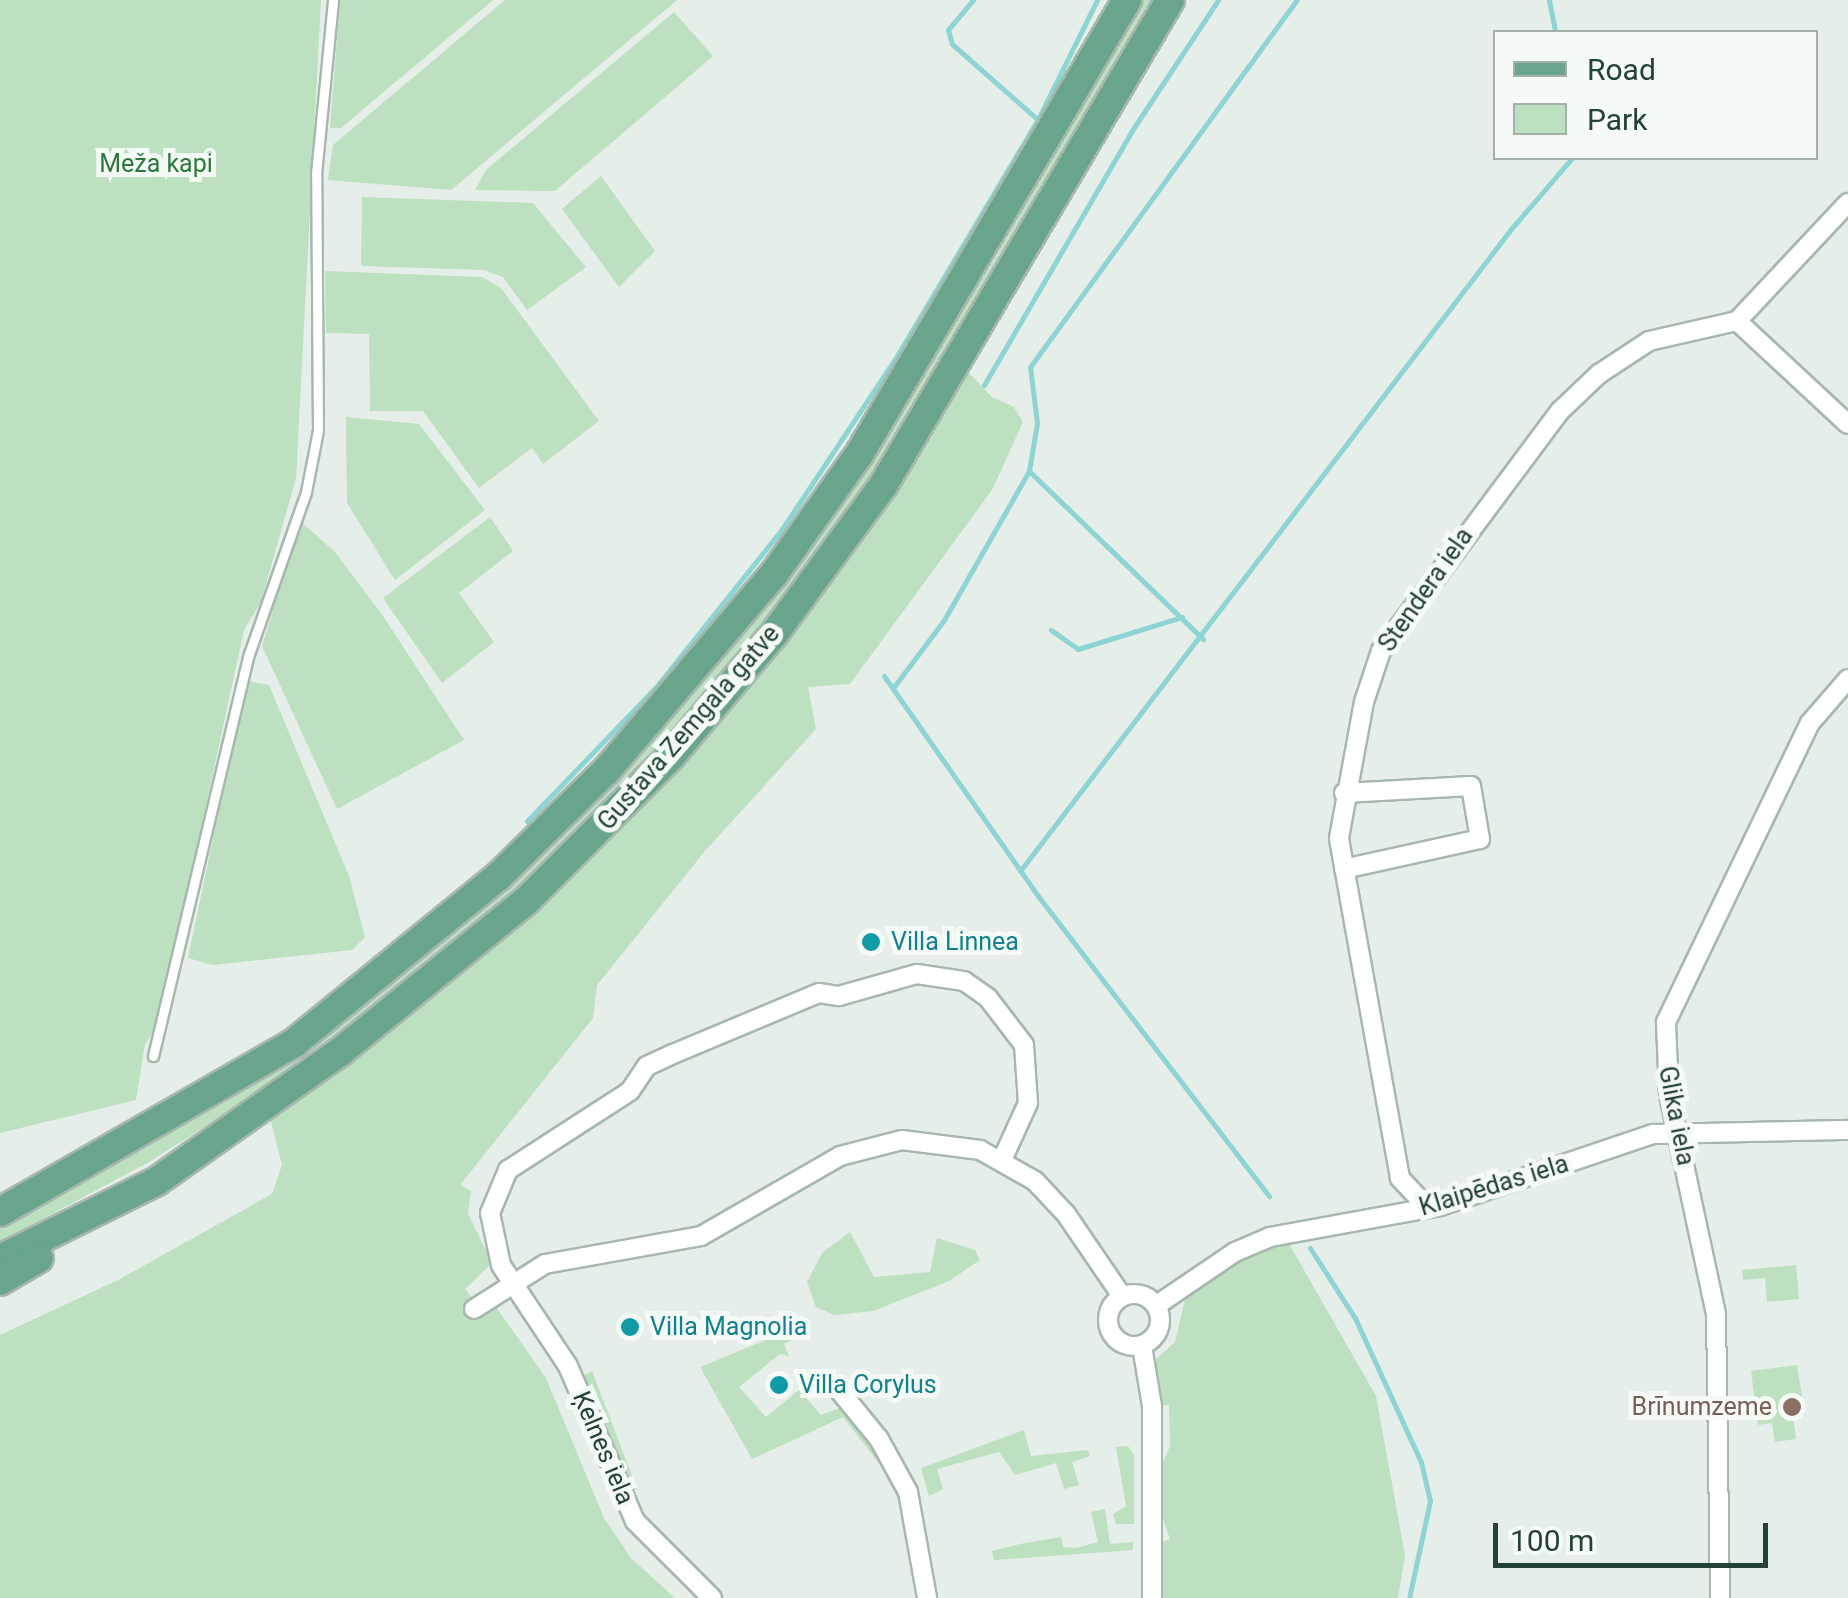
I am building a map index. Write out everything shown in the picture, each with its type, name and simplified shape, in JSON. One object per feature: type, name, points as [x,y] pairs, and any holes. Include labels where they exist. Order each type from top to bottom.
[{"type":"main road","name":"Gustava Zemgala gatve","points":[[0,1212],[159,1125],[294,1042],[425,939],[607,770],[706,658],[860,453],[1127,0]]},
{"type":"main road","name":"Gustava Zemgala gatve","points":[[0,1259],[158,1180],[428,982],[526,901],[670,757],[774,634],[884,484],[1170,0]]},
{"type":"main road","points":[[0,1195],[159,1125]]},
{"type":"main road","points":[[0,1281],[158,1180]]},
{"type":"street","points":[[1848,202],[1738,322],[1848,424]]},
{"type":"street","name":"Stendera iela","points":[[1425,1206],[1400,1178],[1339,838],[1344,792],[1380,651],[1560,411],[1599,374],[1649,341],[1738,322]]},
{"type":"street","name":"Glika iela","points":[[1720,1598],[1716,1314],[1677,1132],[1664,1044],[1672,999],[1810,723],[1848,679]]},
{"type":"street","points":[[1344,792],[1471,786],[1480,839],[1344,869]]},
{"type":"street","name":"Ķelnes iela","points":[[712,1598],[634,1522],[568,1366],[512,1284],[491,1241],[490,1213],[508,1170],[630,1091],[647,1066],[819,993],[839,996],[939,974],[988,998],[1024,1045],[1031,1074],[1028,1103],[1002,1160]]},
{"type":"street","name":"Klaipēdas iela","points":[[1156,1305],[1235,1252],[1270,1237],[1440,1206],[1653,1134],[1848,1130]]},
{"type":"street","points":[[474,1308],[545,1264],[701,1236],[840,1156],[876,1143],[957,1145],[1002,1160],[1035,1181],[1066,1214],[1122,1296]]},
{"type":"street","points":[[1135,1293],[1156,1305],[1159,1330],[1142,1346],[1127,1346],[1109,1328],[1108,1316],[1122,1296],[1135,1293]]},
{"type":"street","points":[[1142,1346],[1152,1406],[1152,1598]]},
{"type":"street","points":[[839,1390],[879,1438],[908,1492],[927,1598]]},
{"type":"lane","points":[[154,1056],[249,654],[306,492],[318,430],[316,174],[333,0]]},
{"type":"green space","name":"Meža kapi","points":[[0,0],[321,0],[296,478],[261,602],[244,630],[159,1023],[145,1044],[136,1100],[0,1133]]},
{"type":"green space","points":[[340,0],[493,0],[341,128],[330,128]]},
{"type":"green space","points":[[505,0],[677,0],[451,190],[328,180],[333,145]]},
{"type":"green space","points":[[1144,0],[1157,0],[902,436],[781,608],[660,751],[531,880],[307,1062],[149,1162],[0,1242],[0,1227],[224,1103],[376,994],[524,871],[651,742],[828,523],[991,265]]},
{"type":"green space","points":[[674,12],[713,56],[555,191],[475,190],[486,170]]},
{"type":"green space","points":[[601,176],[655,251],[619,287],[562,209]]},
{"type":"green space","points":[[362,197],[533,203],[586,267],[527,310],[503,277],[484,270],[361,266]]},
{"type":"green space","points":[[325,271],[482,277],[501,288],[599,421],[543,464],[532,448],[479,488],[423,411],[370,411],[369,334],[326,333]]},
{"type":"green space","points":[[968,372],[992,397],[1014,407],[1023,422],[992,490],[850,684],[808,687],[816,729],[705,851],[597,985],[593,1018],[460,1185],[471,1191],[468,1214],[492,1263],[465,1289],[483,1311],[496,1307],[546,1378],[604,1518],[631,1558],[675,1598],[0,1598],[0,1335],[118,1280],[272,1194],[282,1165],[270,1118],[486,951],[649,797],[886,504]]},
{"type":"green space","points":[[346,417],[419,424],[485,510],[395,580],[347,503]]},
{"type":"green space","points":[[490,517],[513,551],[459,593],[494,642],[442,683],[383,598]]},
{"type":"green space","points":[[300,521],[335,552],[383,616],[464,740],[337,809],[262,646]]},
{"type":"green space","points":[[246,681],[269,685],[349,876],[365,937],[352,950],[213,965],[188,958]]},
{"type":"green space","points":[[850,1232],[874,1277],[930,1272],[937,1238],[975,1250],[980,1260],[949,1281],[873,1311],[834,1315],[816,1307],[807,1282],[822,1253]]},
{"type":"green space","points":[[1288,1242],[1376,1396],[1405,1555],[1398,1598],[1161,1598],[1160,1543],[1170,1539],[1159,1508],[1160,1469],[1170,1446],[1169,1405],[1160,1405],[1154,1361],[1175,1342],[1185,1299],[1236,1261]]},
{"type":"green space","points":[[1796,1265],[1799,1299],[1767,1302],[1765,1278],[1743,1280],[1742,1270]]},
{"type":"green space","points":[[790,1330],[796,1338],[784,1344],[789,1356],[780,1354],[739,1387],[766,1417],[799,1390],[821,1415],[845,1406],[878,1447],[884,1470],[843,1417],[752,1459],[700,1367]]},
{"type":"green space","points":[[1797,1365],[1805,1415],[1793,1417],[1796,1439],[1775,1442],[1772,1423],[1758,1425],[1751,1371]]},
{"type":"green space","points":[[592,1371],[637,1489],[628,1494],[625,1469],[617,1463],[583,1376]]},
{"type":"green space","points":[[1024,1430],[1031,1456],[1088,1450],[1090,1456],[1072,1462],[1079,1485],[1064,1489],[1056,1463],[1015,1475],[999,1452],[937,1469],[943,1489],[929,1496],[921,1468]]},
{"type":"green space","points":[[1128,1446],[1134,1455],[1134,1524],[1116,1524],[1113,1514],[1126,1506],[1116,1447]]},
{"type":"green space","points":[[1105,1509],[1110,1544],[1133,1542],[1133,1550],[994,1560],[992,1551],[1020,1544],[1061,1537],[1063,1547],[1098,1542],[1091,1512]]},
{"type":"waterway","points":[[973,0],[948,30],[952,44],[1037,119]]},
{"type":"waterway","points":[[527,821],[656,687],[782,529],[895,359],[1038,119],[1097,0]]},
{"type":"waterway","points":[[984,385],[1131,132],[1218,0]]},
{"type":"waterway","points":[[893,688],[944,620],[1029,471],[1037,423],[1030,367],[1297,0]]},
{"type":"waterway","points":[[1549,0],[1555,30]]},
{"type":"waterway","points":[[1020,871],[1511,229],[1570,160]]},
{"type":"waterway","points":[[1029,471],[1203,639]]},
{"type":"waterway","points":[[1051,630],[1078,649],[1182,617]]},
{"type":"waterway","points":[[884,676],[1038,896],[1269,1196]]},
{"type":"waterway","points":[[1310,1248],[1355,1318],[1421,1462],[1430,1501],[1409,1598]]},
{"type":"place","name":"Villa Linnea","points":[[871,942]]},
{"type":"place","name":"Villa Magnolia","points":[[630,1327]]},
{"type":"place","name":"Villa Corylus","points":[[779,1385]]},
{"type":"place","name":"Brīnumzeme","points":[[1792,1407]]}]
